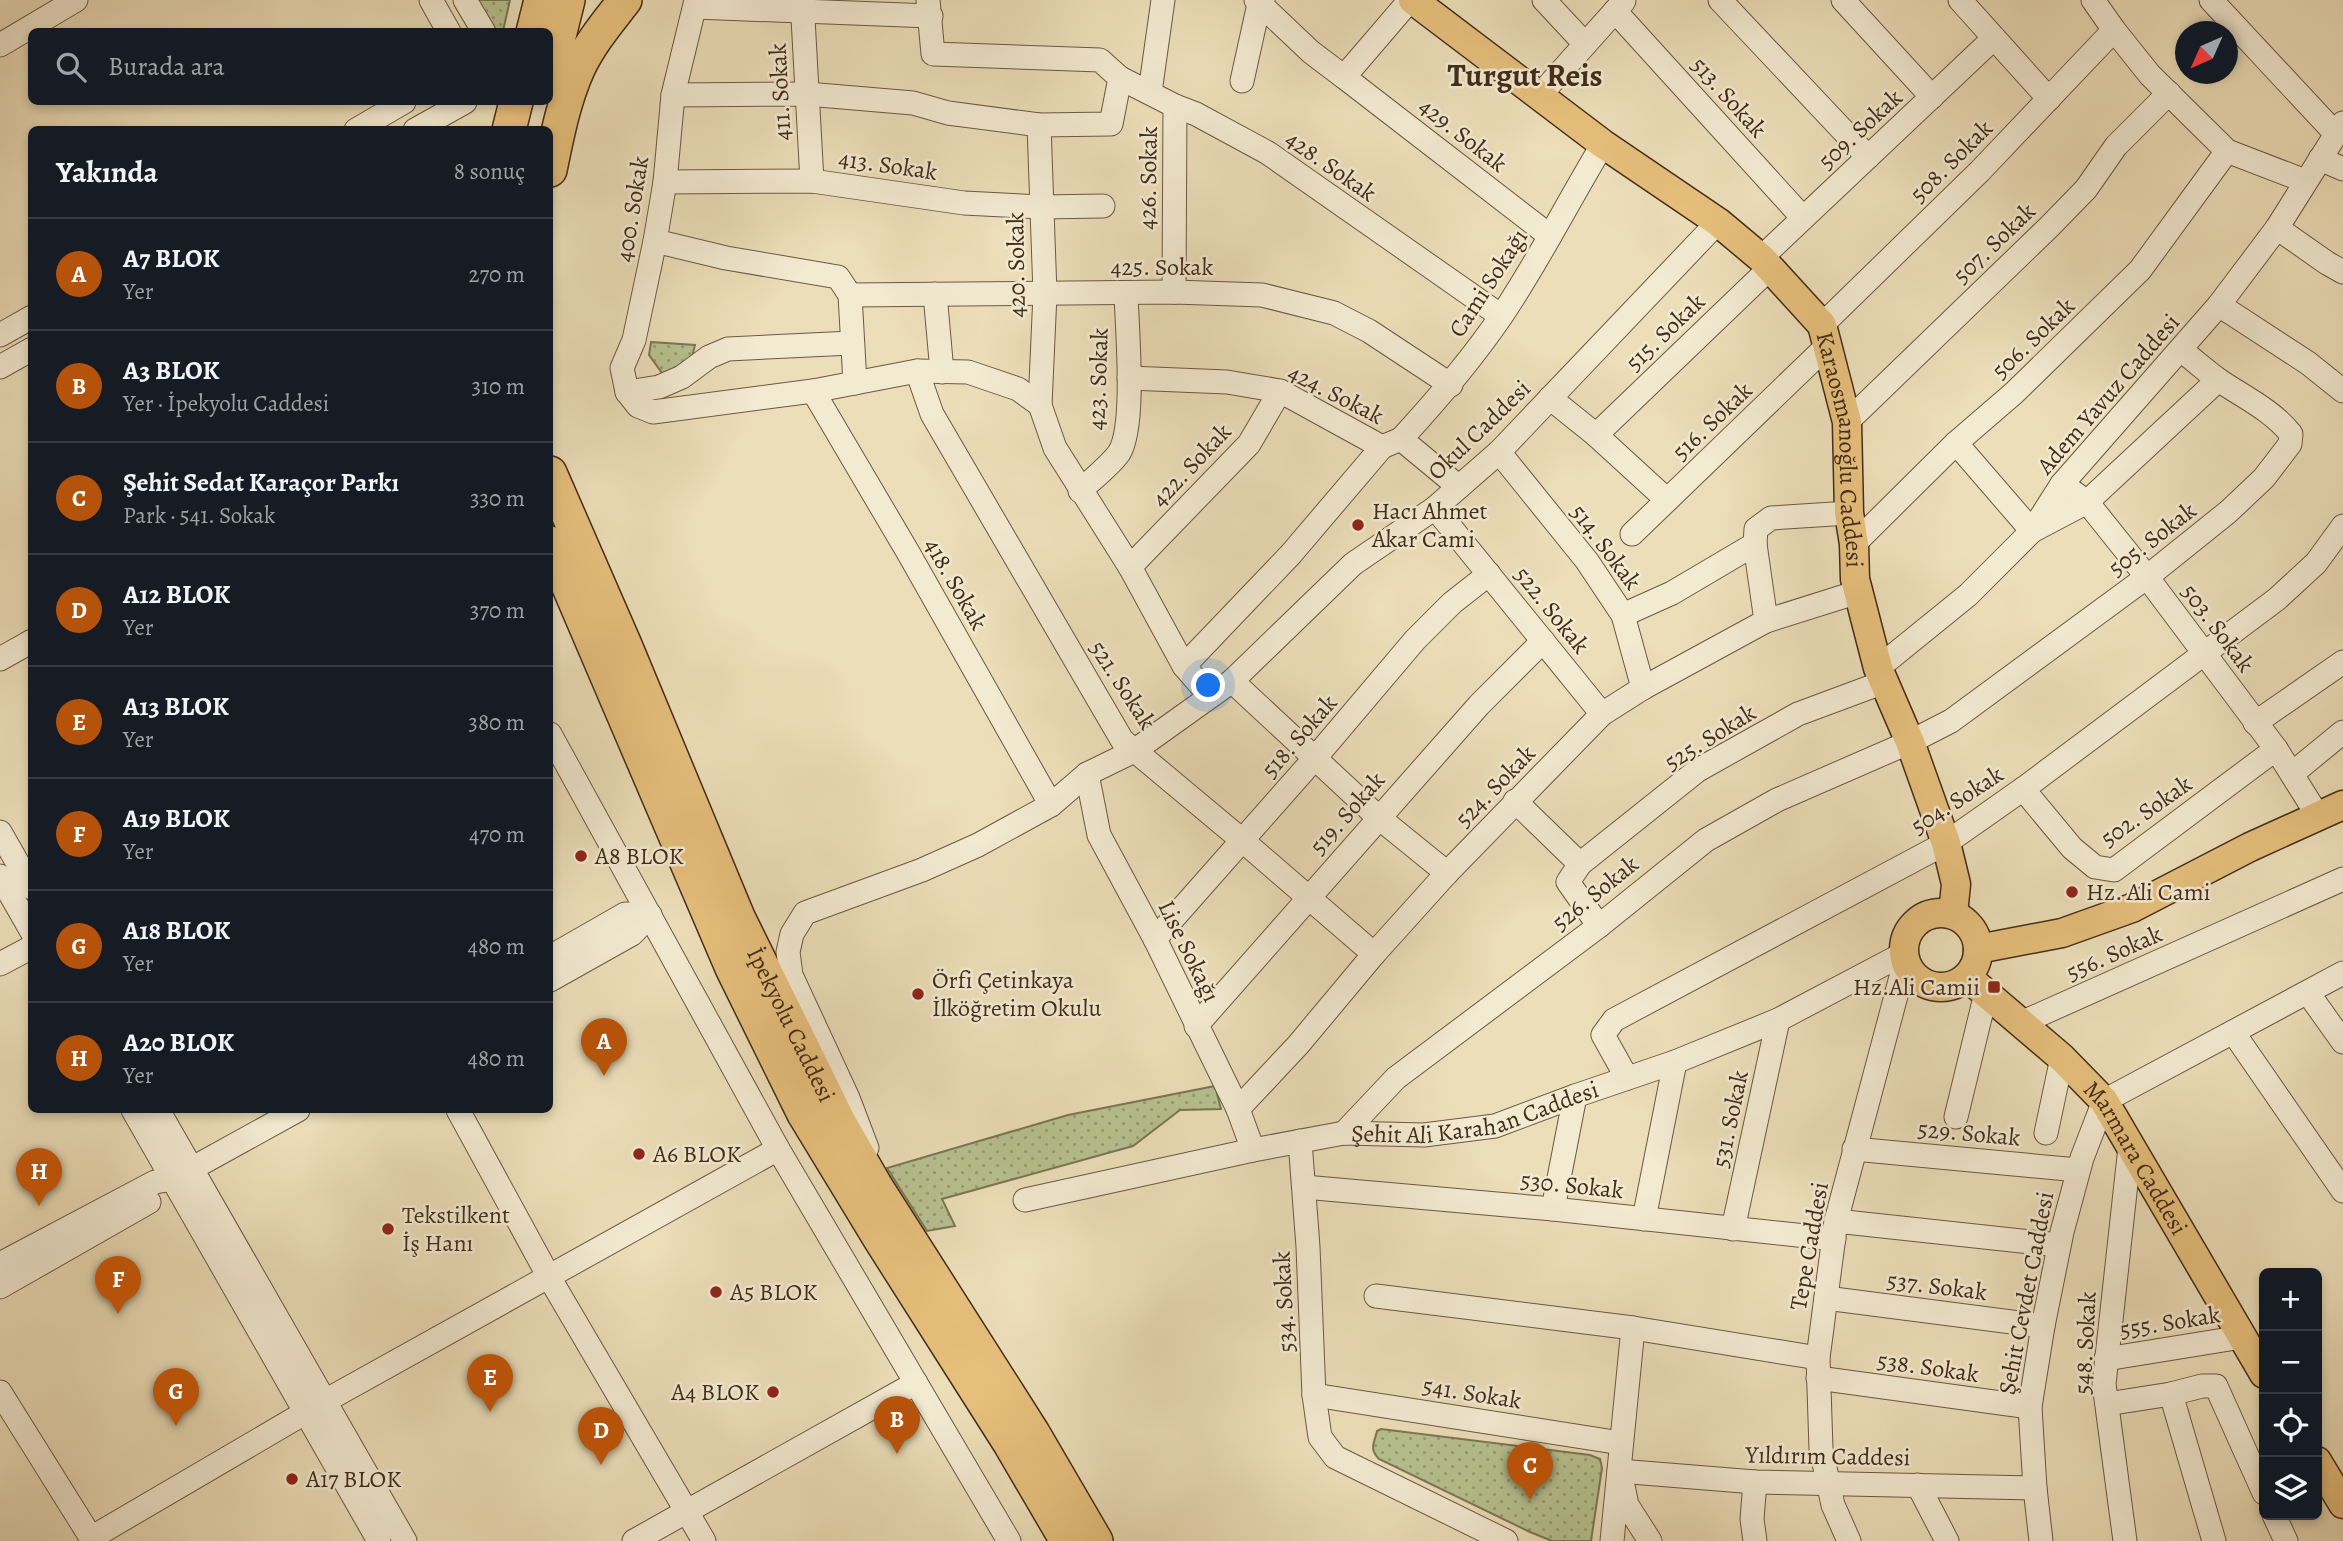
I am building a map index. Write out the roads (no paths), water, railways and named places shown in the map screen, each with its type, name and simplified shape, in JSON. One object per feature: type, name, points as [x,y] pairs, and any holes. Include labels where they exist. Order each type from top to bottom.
[{"type":"highway","points":[[534,28],[541,0]]},
{"type":"highway","points":[[553,61],[568,0]]},
{"type":"highway","points":[[553,157],[567,99],[578,68],[593,41],[625,0]]},
{"type":"highway","points":[[510,126],[515,105]]},
{"type":"highway","points":[[536,126],[541,105]]},
{"type":"highway","name":"İpekyolu Caddesi","points":[[553,480],[625,645],[737,917],[840,1124],[875,1185],[1034,1433],[1096,1541]]},
{"type":"highway","name":"İpekyolu Caddesi","points":[[553,550],[732,968],[804,1114],[1009,1442],[1067,1541]]},
{"type":"highway","points":[[880,1239],[920,1325],[1042,1541]]},
{"type":"highway","points":[[931,1270],[985,1333],[1061,1438],[1122,1541]]},
{"type":"main road","name":"Karaosmanoğlu Caddesi","points":[[1412,0],[1602,144],[1717,222],[1765,263],[1825,335],[1847,422],[1849,513],[1854,544],[1855,579],[1881,675],[1910,742],[1946,843],[1956,884],[1953,914]]},
{"type":"main road","points":[[1978,949],[2062,933],[2132,908],[2250,847],[2331,810]]},
{"type":"main road","points":[[1940,912],[1953,914],[1971,928],[1978,949],[1977,985],[1940,988],[1925,984],[1913,975],[1904,958],[1904,942],[1908,930],[1917,920],[1940,912]]},
{"type":"main road","name":"Marmara Caddesi","points":[[1977,985],[2062,1058],[2104,1101],[2259,1366]]},
{"type":"main road","points":[[2322,1469],[2343,1504]]},
{"type":"street","points":[[29,28],[76,0]]},
{"type":"street","points":[[430,0],[447,28]]},
{"type":"street","points":[[466,0],[482,28]]},
{"type":"street","points":[[1150,92],[1163,0]]},
{"type":"street","points":[[1344,76],[1412,0]]},
{"type":"street","points":[[1544,0],[1585,44]]},
{"type":"street","points":[[1720,0],[1868,157]]},
{"type":"street","points":[[1843,0],[1932,97]]},
{"type":"street","points":[[1960,0],[2049,99]]},
{"type":"street","points":[[2093,0],[2150,75],[2227,151],[2305,181]]},
{"type":"street","points":[[2211,0],[2339,129]]},
{"type":"street","points":[[1242,81],[1260,1]]},
{"type":"street","name":"429. Sokak","points":[[1260,1],[1311,52],[1550,236]]},
{"type":"street","points":[[696,4],[930,8]]},
{"type":"street","name":"400. Sokak","points":[[628,393],[622,368],[634,340],[655,242],[665,182],[673,95],[696,4]]},
{"type":"street","name":"411. Sokak","points":[[802,5],[812,181]]},
{"type":"street","points":[[1540,95],[1620,6]]},
{"type":"street","name":"513. Sokak","points":[[1620,6],[1803,218]]},
{"type":"street","name":"428. Sokak","points":[[930,8],[933,54],[1100,60],[1120,78],[1196,114],[1268,153],[1501,316]]},
{"type":"street","points":[[0,45],[28,28]]},
{"type":"street","name":"508. Sokak","points":[[1825,335],[2114,30]]},
{"type":"street","name":"509. Sokak","points":[[1765,263],[1803,218],[1994,38]]},
{"type":"street","points":[[673,95],[807,94],[913,103],[948,113],[1039,125],[1111,124],[1120,78]]},
{"type":"street","name":"507. Sokak","points":[[1847,422],[2049,227],[2086,188],[2116,146],[2169,93]]},
{"type":"street","points":[[363,126],[399,105]]},
{"type":"street","points":[[422,126],[459,105]]},
{"type":"street","name":"426. Sokak","points":[[1174,292],[1175,106]]},
{"type":"street","name":"420. Sokak","points":[[1039,125],[1045,294],[1040,405]]},
{"type":"street","name":"Adem Yavuz Caddesi","points":[[1881,675],[1968,596],[2032,531],[2062,484],[2219,305],[2277,228],[2339,129]]},
{"type":"street","name":"Cami Sokağı","points":[[1184,666],[1392,443],[1451,385],[1501,316],[1602,144]]},
{"type":"street","name":"506. Sokak","points":[[1854,544],[1956,443],[2014,393],[2140,270],[2227,151]]},
{"type":"street","points":[[2320,159],[2343,169]]},
{"type":"street","name":"413. Sokak","points":[[665,182],[812,181],[964,202],[1042,207],[1102,206]]},
{"type":"street","name":"Okul Caddesi","points":[[875,1185],[869,1152],[848,1098],[791,975],[788,952],[792,934],[805,913],[922,870],[978,845],[1051,805],[1087,774],[1134,751],[1231,681],[1353,565],[1435,508],[1499,452],[1717,222]]},
{"type":"street","points":[[2277,228],[2343,272]]},
{"type":"street","points":[[655,242],[726,258],[838,277],[850,295],[855,383]]},
{"type":"street","name":"515. Sokak","points":[[1596,435],[1765,263]]},
{"type":"street","name":"425. Sokak","points":[[850,295],[1174,292],[1262,295],[1334,313],[1369,331],[1451,385]]},
{"type":"street","name":"423. Sokak","points":[[1080,491],[1118,454],[1127,433],[1129,378],[1125,293]]},
{"type":"street","points":[[935,294],[942,372]]},
{"type":"street","points":[[2219,305],[2308,363],[2343,391]]},
{"type":"street","points":[[16,326],[28,346]]},
{"type":"street","name":"516. Sokak","points":[[1632,534],[1825,335]]},
{"type":"street","points":[[852,342],[729,349],[709,356],[671,382],[628,393],[638,406],[653,412],[813,391],[917,371],[968,372],[1018,389],[1040,405],[1055,448],[1080,491],[1130,567],[1184,666],[1210,696]]},
{"type":"street","name":"505. Sokak","points":[[1910,742],[1951,721],[2147,577],[2228,512],[2264,478],[2290,444],[2291,434],[2285,427],[2218,380],[2182,350]]},
{"type":"street","points":[[0,367],[28,353]]},
{"type":"street","name":"521. Sokak","points":[[917,371],[932,414],[1122,740],[1374,954]]},
{"type":"street","name":"424. Sokak","points":[[1129,378],[1227,382],[1280,391],[1392,443],[1460,487]]},
{"type":"street","points":[[1956,443],[2032,531],[2087,502],[2218,380]]},
{"type":"street","name":"418. Sokak","points":[[813,391],[1051,805]]},
{"type":"street","name":"422. Sokak","points":[[1130,567],[1249,444],[1280,391]]},
{"type":"street","points":[[1550,398],[1596,435],[1667,500]]},
{"type":"street","name":"514. Sokak","points":[[1499,452],[1587,561],[1623,615],[1643,688]]},
{"type":"street","name":"503. Sokak","points":[[2062,484],[2087,502],[2205,653],[2292,773],[2331,810]]},
{"type":"street","name":"522. Sokak","points":[[1435,508],[1602,713]]},
{"type":"street","points":[[1766,621],[1755,544],[1756,529],[1771,518],[1849,513]]},
{"type":"street","name":"504. Sokak","points":[[1627,1078],[1603,1035],[1614,1020],[1946,843],[2277,599],[2316,563],[2343,526]]},
{"type":"street","points":[[1623,615],[1672,593],[1755,544]]},
{"type":"street","name":"518. Sokak","points":[[1155,939],[1415,640],[1452,603],[1489,574]]},
{"type":"street","name":"524. Sokak","points":[[1237,1109],[1298,1045],[1374,954],[1447,873],[1602,713],[1766,621],[1858,592]]},
{"type":"street","name":"519. Sokak","points":[[1196,1026],[1479,705],[1544,641]]},
{"type":"street","points":[[0,659],[28,643]]},
{"type":"street","points":[[2255,723],[2343,662]]},
{"type":"street","name":"525. Sokak","points":[[1580,864],[1698,770],[1798,714],[1881,675]]},
{"type":"street","points":[[1231,681],[1378,817],[1447,873]]},
{"type":"street","points":[[2292,773],[2343,732]]},
{"type":"street","points":[[553,739],[778,1149],[1009,1541]]},
{"type":"street","name":"526. Sokak","points":[[1344,1133],[1396,1078],[1599,926],[1706,840],[1777,800],[1910,742]]},
{"type":"street","name":"502. Sokak","points":[[2022,789],[2073,848],[2095,867],[2114,870],[2276,749]]},
{"type":"street","name":"Lise Sokağı","points":[[1087,774],[1099,835],[1155,939],[1237,1109],[1253,1150]]},
{"type":"street","points":[[1515,801],[1580,864],[1568,882],[1599,926]]},
{"type":"street","points":[[0,832],[28,881]]},
{"type":"street","points":[[0,876],[28,925]]},
{"type":"street","name":"556. Sokak","points":[[2021,1023],[2343,879]]},
{"type":"street","points":[[553,955],[625,914],[650,915]]},
{"type":"street","points":[[553,978],[632,934],[650,915]]},
{"type":"street","points":[[0,964],[28,949]]},
{"type":"street","name":"Şehit Ali Karahan Caddesi","points":[[1025,1200],[1344,1133],[1424,1135],[1495,1126],[1675,1062],[1778,1020],[1904,958]]},
{"type":"street","name":"Tepe Caddesi","points":[[1849,1541],[1833,1505],[1821,1449],[1818,1368],[1835,1230],[1904,958]]},
{"type":"street","points":[[2104,1101],[2343,973]]},
{"type":"street","points":[[1956,1117],[1977,985]]},
{"type":"street","points":[[2308,993],[2343,1042]]},
{"type":"street","name":"531. Sokak","points":[[1733,1229],[1778,1020]]},
{"type":"street","points":[[2233,1032],[2343,1191]]},
{"type":"street","points":[[2046,1133],[2062,1058]]},
{"type":"street","points":[[1644,1219],[1675,1062]]},
{"type":"street","points":[[1553,1209],[1575,1096]]},
{"type":"street","name":"Şehit Cevdet Caddesi","points":[[2041,1541],[2030,1407],[2059,1245],[2078,1170],[2104,1101]]},
{"type":"street","points":[[135,1113],[183,1174]]},
{"type":"street","points":[[159,1113],[183,1174],[315,1407],[379,1541]]},
{"type":"street","points":[[0,1264],[155,1182],[183,1174],[293,1113]]},
{"type":"street","points":[[460,1113],[550,1277],[704,1541]]},
{"type":"street","name":"534. Sokak","points":[[1300,1141],[1314,1395],[1320,1437],[1335,1457],[1506,1541]]},
{"type":"street","name":"548. Sokak","points":[[2125,1541],[2104,1384],[2130,1147]]},
{"type":"street","points":[[0,1392],[92,1539],[315,1407],[778,1149]]},
{"type":"street","name":"529. Sokak","points":[[1854,1149],[2078,1170]]},
{"type":"street","points":[[0,1287],[165,1193],[183,1174]]},
{"type":"street","name":"530. Sokak","points":[[1304,1187],[1553,1209],[1733,1229],[1835,1230],[2059,1245]]},
{"type":"street","name":"538. Sokak","points":[[1376,1296],[1633,1328],[1818,1368],[2030,1407]]},
{"type":"street","name":"537. Sokak","points":[[1826,1298],[2043,1326]]},
{"type":"street","points":[[1612,1541],[1633,1328]]},
{"type":"street","name":"555. Sokak","points":[[2106,1359],[2242,1337]]},
{"type":"street","points":[[634,1541],[916,1383]]},
{"type":"street","points":[[2107,1404],[2202,1386],[2216,1386],[2259,1482]]},
{"type":"street","points":[[2171,1394],[2214,1541]]},
{"type":"street","name":"541. Sokak","points":[[1314,1395],[1621,1443]]},
{"type":"street","points":[[315,1407],[405,1541]]},
{"type":"street","points":[[1619,1471],[1627,1505],[1650,1541]]},
{"type":"street","name":"Yıldırım Caddesi","points":[[1619,1471],[1755,1482],[2035,1488]]},
{"type":"street","points":[[1755,1482],[1752,1519],[1755,1541]]},
{"type":"street","points":[[1918,1485],[1947,1541]]},
{"type":"street","points":[[2276,1520],[2286,1541]]},
{"type":"place","name":"Hacı Ahmet Akar Cami","points":[[1358,525]]},
{"type":"place","name":"A8 BLOK","points":[[581,856]]},
{"type":"place","name":"Hz. Ali Cami","points":[[2072,892]]},
{"type":"place","name":"Hz.Ali Camii","points":[[1994,987]]},
{"type":"place","name":"Örfi Çetinkaya İlköğretim Okulu","points":[[918,994]]},
{"type":"place","name":"A7 BLOK","points":[[604,1076]]},
{"type":"place","name":"A6 BLOK","points":[[639,1154]]},
{"type":"place","name":"A20 BLOK","points":[[39,1206]]},
{"type":"place","name":"Tekstilkent İş Hanı","points":[[388,1229]]},
{"type":"place","name":"A5 BLOK","points":[[716,1292]]},
{"type":"place","name":"A19 BLOK","points":[[118,1314]]},
{"type":"place","name":"A4 BLOK","points":[[773,1392]]},
{"type":"place","name":"A13 BLOK","points":[[490,1412]]},
{"type":"place","name":"A18 BLOK","points":[[176,1426]]},
{"type":"place","name":"A3 BLOK","points":[[897,1454]]},
{"type":"place","name":"A12 BLOK","points":[[601,1465]]},
{"type":"place","name":"A17 BLOK","points":[[292,1479]]},
{"type":"place","name":"Şehit Sedat Karaçor Parkı","points":[[1530,1500]]},
{"type":"district","name":"Turgut Reis","points":[[1525,75]]}]
